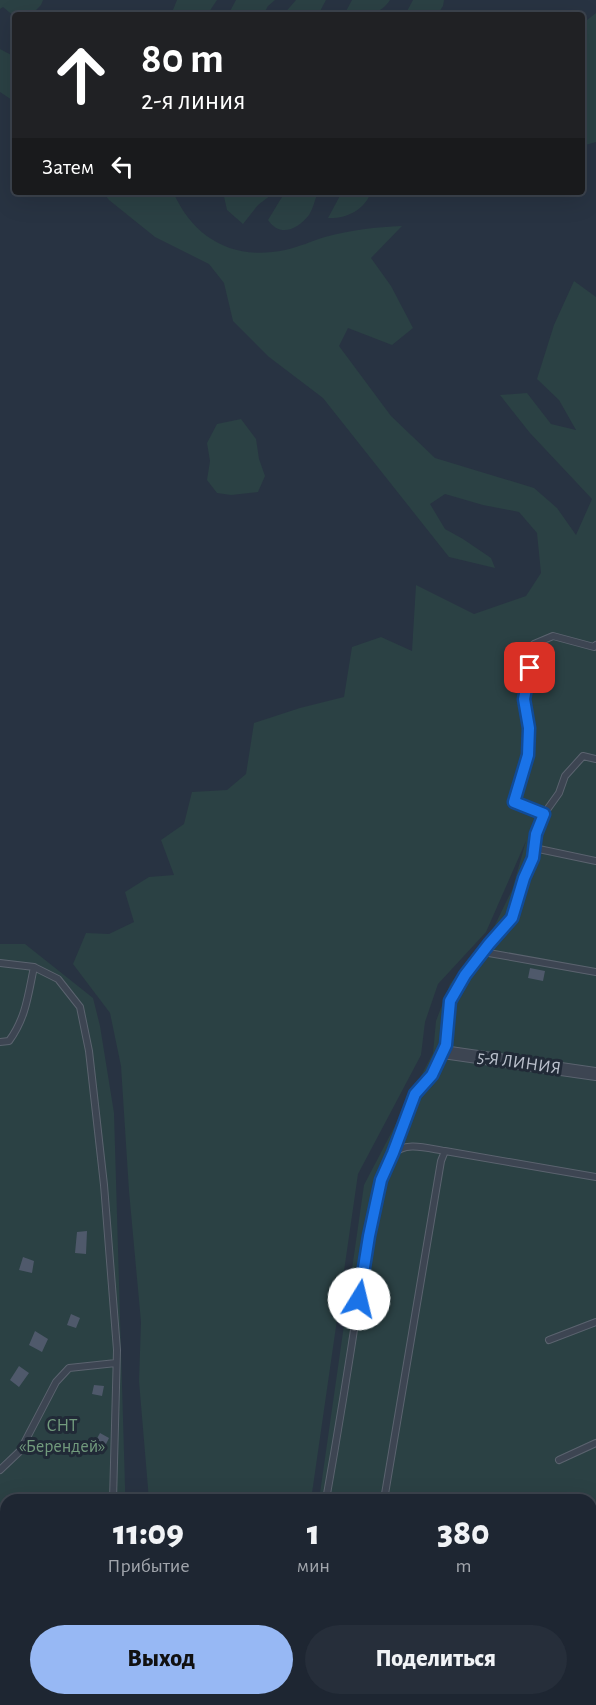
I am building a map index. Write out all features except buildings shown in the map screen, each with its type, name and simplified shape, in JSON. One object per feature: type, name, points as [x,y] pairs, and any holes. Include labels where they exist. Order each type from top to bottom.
[{"type":"street","name":"5-Я ЛИНИЯ","points":[[442,1052],[596,1074]]},
{"type":"lane","points":[[544,814],[514,802],[528,755],[529,728],[524,699],[534,644],[553,636],[594,647],[596,645]]},
{"type":"lane","points":[[328,1494],[369,1236],[381,1180],[415,1094],[432,1075],[446,1045],[450,1001],[465,975],[512,918],[524,878],[533,858],[536,834],[544,814],[559,793],[565,776],[583,756],[596,759]]},
{"type":"lane","points":[[534,848],[596,861]]},
{"type":"lane","points":[[483,952],[596,972]]},
{"type":"lane","points":[[0,963],[33,967],[58,980],[80,1007],[89,1051],[104,1185],[116,1363],[113,1494]]},
{"type":"lane","points":[[0,1042],[9,1041],[20,1026],[33,967]]},
{"type":"lane","points":[[393,1153],[405,1147],[422,1147],[596,1177]]},
{"type":"lane","points":[[385,1494],[439,1172],[445,1151]]},
{"type":"lane","points":[[549,1340],[596,1322]]},
{"type":"lane","points":[[0,1470],[21,1451],[56,1382],[69,1368],[116,1363]]},
{"type":"lane","points":[[559,1460],[596,1443]]},
{"type":"green space","points":[[0,0],[43,0],[34,12],[12,12],[12,14],[3,7],[0,9]]},
{"type":"green space","points":[[177,0],[217,0],[209,12],[172,12]]},
{"type":"green space","points":[[236,0],[275,0],[265,12],[230,12]]},
{"type":"green space","points":[[296,0],[326,0],[320,12],[286,12]]},
{"type":"green space","points":[[352,0],[390,0],[381,10],[375,12],[346,12]]},
{"type":"green space","points":[[413,0],[444,0],[439,12],[407,12]]},
{"type":"green space","points":[[596,13],[596,142],[585,145],[585,22]]},
{"type":"green space","points":[[0,49],[12,55],[12,100],[0,92]]},
{"type":"green space","points":[[105,195],[175,195],[192,222],[204,234],[233,249],[249,252],[266,253],[285,250],[344,232],[402,226],[371,258],[391,286],[413,328],[392,345],[348,328],[339,346],[391,416],[435,458],[534,488],[557,508],[576,535],[592,499],[530,433],[500,395],[527,393],[551,424],[576,430],[559,400],[537,379],[554,325],[574,281],[596,297],[596,1494],[320,1494],[364,1185],[433,1053],[436,1021],[450,984],[494,927],[512,890],[526,841],[486,932],[438,984],[425,1022],[421,1055],[358,1174],[312,1494],[148,1494],[139,1381],[141,1322],[121,1066],[110,1013],[73,964],[86,933],[109,934],[134,922],[125,892],[149,877],[174,875],[161,840],[184,824],[192,792],[227,790],[246,774],[254,723],[344,697],[352,647],[381,637],[412,651],[416,585],[474,614],[526,596],[541,573],[537,533],[519,512],[445,494],[430,504],[445,529],[491,558],[495,568],[449,557],[323,398],[269,357],[233,321],[224,283],[209,264],[155,237]]},
{"type":"green space","points":[[224,195],[271,195],[258,205],[243,224],[227,210]]},
{"type":"green space","points":[[283,195],[317,195],[305,220],[289,230],[278,229],[268,220]]},
{"type":"green space","points":[[340,195],[370,195],[364,204],[354,212],[341,217],[328,218]]},
{"type":"green space","points":[[241,419],[256,439],[259,459],[265,476],[258,492],[231,495],[217,493],[207,480],[210,461],[207,443],[217,424]]},
{"type":"green space","name":"СНТ «Берендей»","points":[[0,944],[25,944],[93,998],[100,1026],[114,1113],[125,1494],[0,1494]]},
{"type":"route","points":[[359,1299],[381,1180],[415,1094],[432,1075],[446,1045],[450,1001],[465,975],[512,918],[524,878],[533,858],[536,834],[544,814],[514,802],[528,755],[529,728],[524,699],[530,668]]}]
